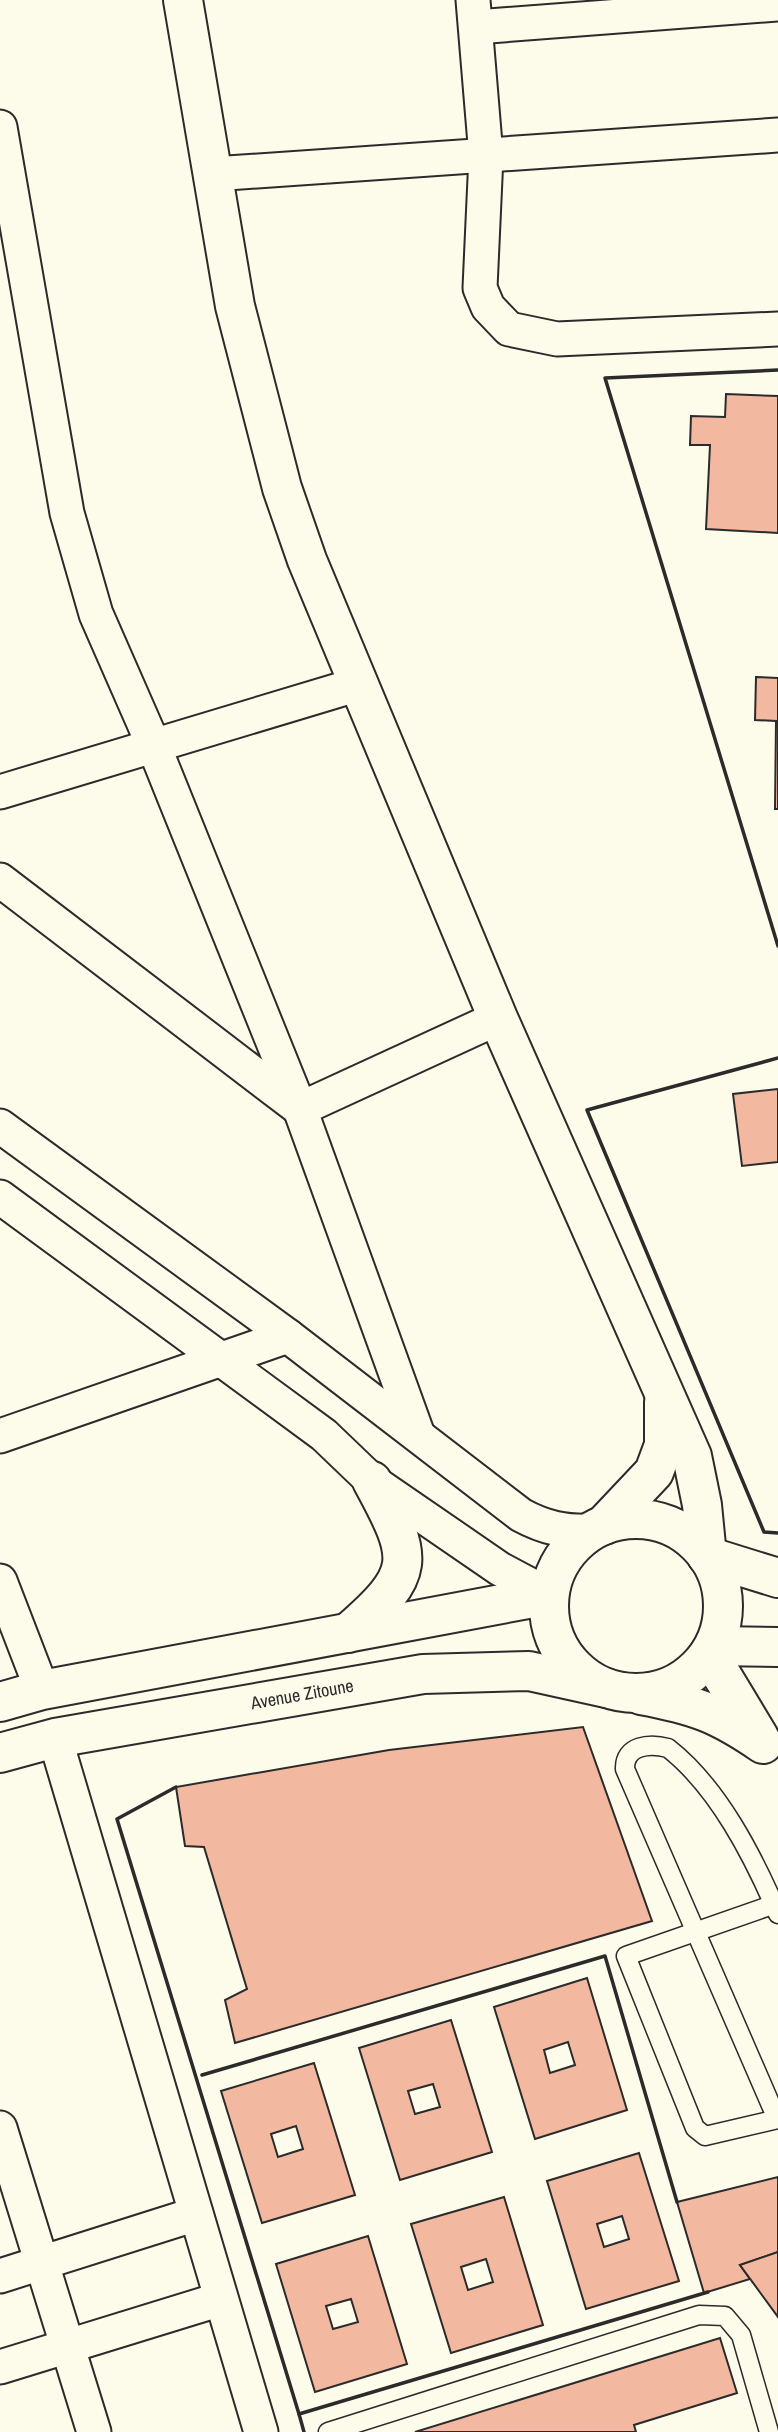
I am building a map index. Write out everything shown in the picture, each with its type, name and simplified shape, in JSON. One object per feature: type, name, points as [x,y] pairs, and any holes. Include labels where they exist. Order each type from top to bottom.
[{"type":"street","points":[[183,0],[235,306],[282,488],[307,559],[498,1018],[663,1396],[692,1456],[702,1506],[707,1556]]},
{"type":"street","points":[[778,4],[475,14],[486,156],[480,288],[488,307],[509,329],[557,339],[778,329]]},
{"type":"street","points":[[0,127],[10,248],[80,564],[96,614],[153,744],[300,1109],[418,1434]]},
{"type":"street","points":[[213,174],[778,135]]},
{"type":"street","points":[[0,792],[359,684]]},
{"type":"street","points":[[0,880],[300,1109]]},
{"type":"street","points":[[300,1109],[498,1018]]},
{"type":"street","points":[[0,1126],[288,1336],[522,1515],[543,1526],[568,1532],[598,1528],[632,1519],[660,1523],[686,1536],[707,1556],[718,1577],[723,1600],[722,1624],[711,1650],[681,1680],[664,1689],[621,1691],[585,1677],[568,1661],[556,1641],[550,1618],[550,1595],[563,1558],[598,1528],[654,1472],[664,1445],[663,1396]]},
{"type":"street","points":[[0,1197],[222,1357],[324,1435],[372,1481],[499,1569],[550,1595]]},
{"type":"street","points":[[0,1436],[288,1336]]},
{"type":"street","points":[[348,1633],[386,1600],[396,1585],[402,1566],[402,1549],[397,1527],[372,1481]]},
{"type":"street","points":[[707,1556],[778,1578]]},
{"type":"street","points":[[0,1581],[42,1690]]},
{"type":"street","points":[[0,1702],[42,1690],[550,1595]]},
{"type":"street","points":[[711,1650],[778,1647]]},
{"type":"street","points":[[711,1650],[771,1754]]},
{"type":"street","name":"Avenue Zitoune","points":[[0,1753],[55,1738],[423,1674],[529,1671],[692,1704],[726,1718],[771,1754]]},
{"type":"street","points":[[55,1738],[261,2432]]},
{"type":"street","points":[[0,2128],[65,2347],[94,2432]]},
{"type":"street","points":[[0,2276],[196,2214]]},
{"type":"street","points":[[0,2367],[221,2299]]},
{"type":"lane","points":[[695,1932],[626,1955],[695,2128],[705,2136],[721,2135],[778,2119],[695,1932],[625,1769],[627,1756],[637,1747],[668,1748],[700,1775],[728,1818],[777,1907],[695,1932]]},
{"type":"lane","points":[[328,2432],[699,2315],[725,2316],[741,2335],[769,2432]]},
{"type":"building","points":[[726,394],[778,396],[778,533],[706,529],[710,445],[690,445],[691,416],[725,417]]},
{"type":"building","points":[[756,677],[778,678],[778,809],[775,809],[776,721],[755,720]]},
{"type":"building","points":[[778,1089],[778,1162],[742,1166],[733,1094]]},
{"type":"building","points":[[583,1727],[652,1921],[235,2043],[225,2000],[247,1989],[204,1847],[185,1846],[176,1787],[389,1750]]},
{"type":"building","points":[[587,1978],[627,2110],[535,2139],[494,2007]],"holes":[[[568,2042],[575,2065],[550,2073],[544,2050]]]},
{"type":"building","points":[[451,2020],[492,2152],[400,2180],[359,2048]],"holes":[[[433,2084],[440,2107],[415,2114],[408,2091]]]},
{"type":"building","points":[[314,2063],[355,2195],[262,2223],[221,2091]],"holes":[[[296,2126],[303,2149],[278,2157],[271,2134]]]},
{"type":"building","points":[[639,2153],[679,2281],[586,2309],[547,2181]],"holes":[[[622,2216],[629,2239],[604,2247],[597,2224]]]},
{"type":"building","points":[[778,2177],[778,2252],[740,2265],[750,2279],[704,2293],[677,2202]]},
{"type":"building","points":[[504,2197],[543,2325],[451,2353],[411,2224]],"holes":[[[486,2259],[493,2282],[468,2290],[461,2267]]]},
{"type":"building","points":[[368,2236],[407,2364],[315,2392],[276,2264]],"holes":[[[351,2299],[358,2322],[333,2329],[326,2306]]]},
{"type":"building","points":[[778,2252],[778,2317],[740,2265]]},
{"type":"building","points":[[720,2338],[737,2393],[634,2425],[636,2432],[415,2432]]},
{"type":"wall","points":[[778,370],[605,378],[778,946]]},
{"type":"wall","points":[[778,1058],[587,1110],[764,1532],[778,1533]]},
{"type":"wall","points":[[176,1787],[117,1819],[299,2414]]},
{"type":"wall","points":[[202,2075],[605,1956],[677,2202]]},
{"type":"wall","points":[[304,2432],[299,2414],[708,2292]]}]
